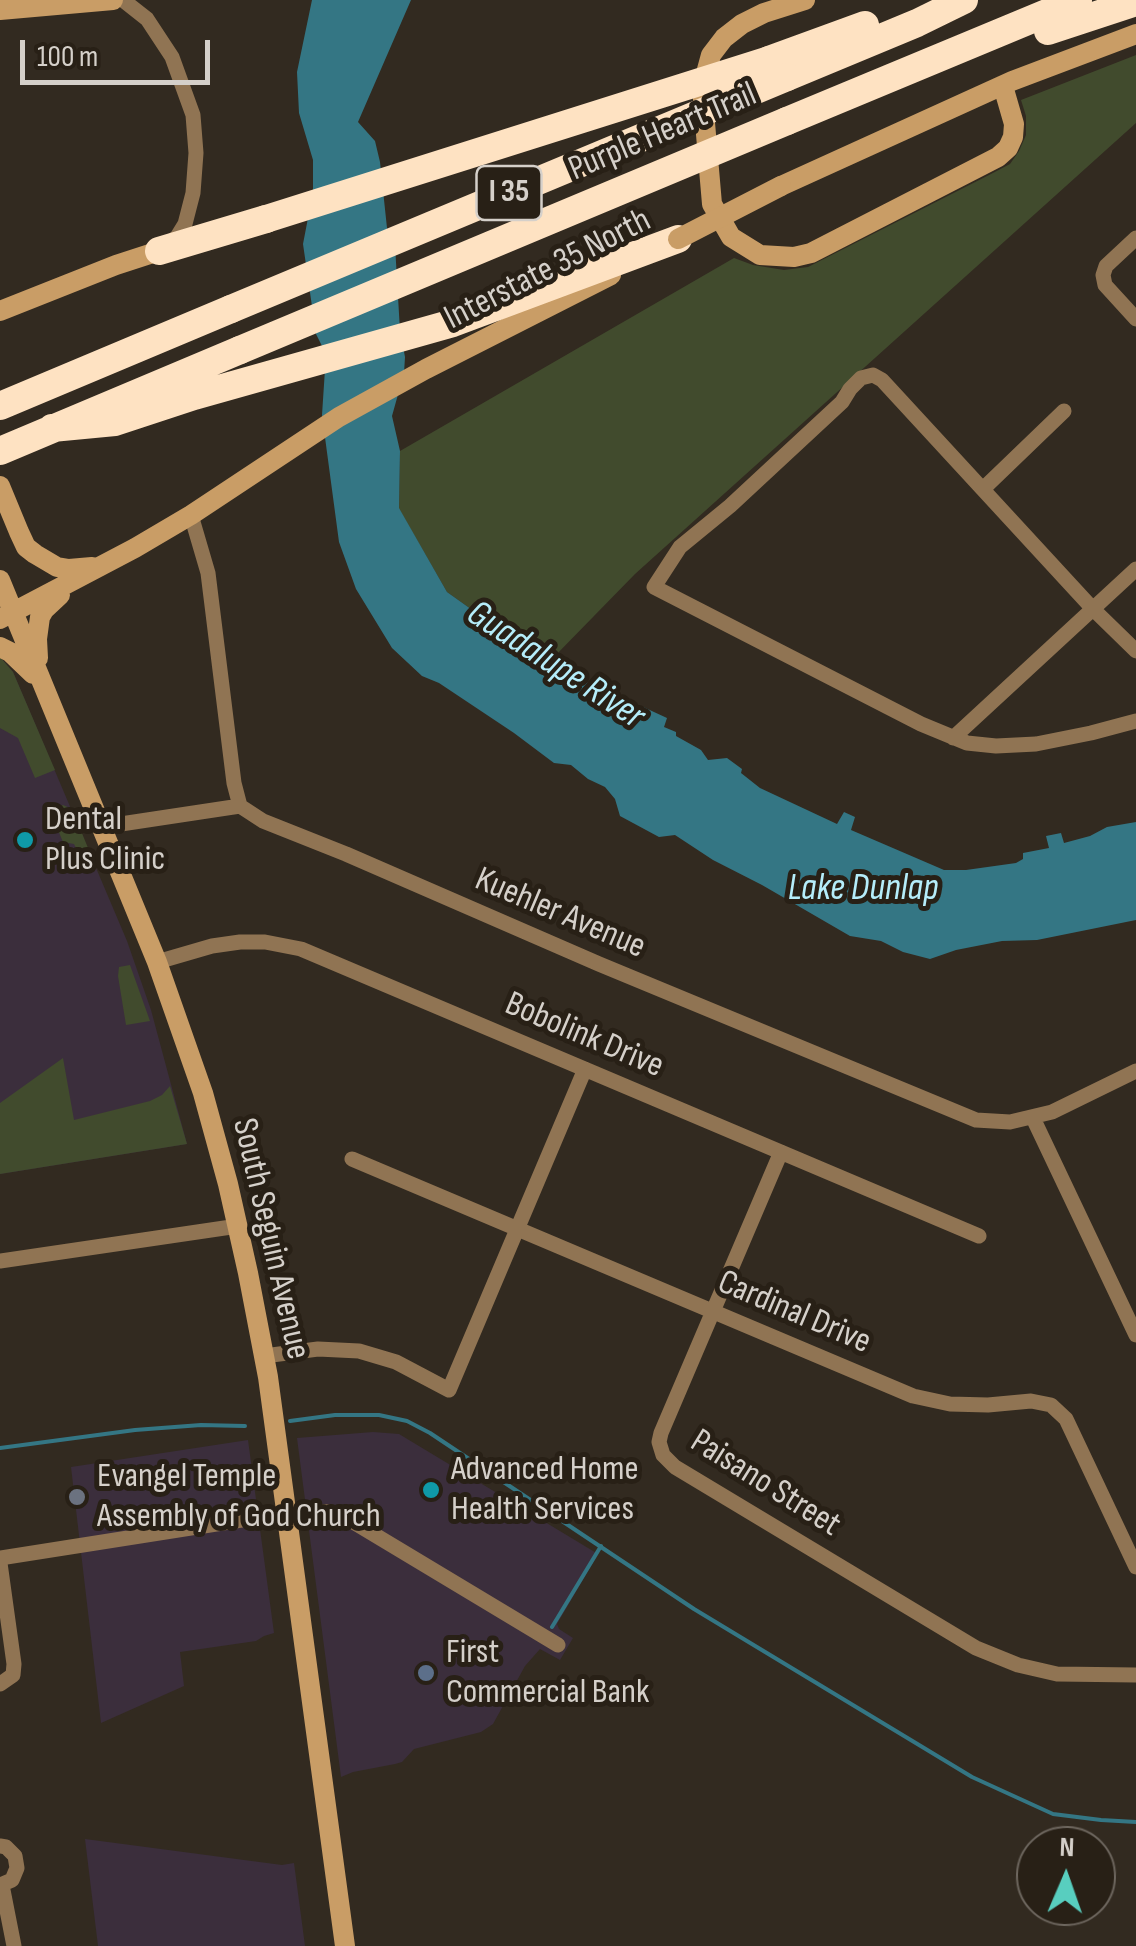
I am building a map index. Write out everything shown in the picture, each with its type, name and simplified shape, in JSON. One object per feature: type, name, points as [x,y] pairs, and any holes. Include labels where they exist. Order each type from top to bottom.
[{"type":"highway","points":[[158,251],[778,69],[851,31],[926,0]]},
{"type":"highway","name":"Purple Heart Trail","points":[[2,405],[232,309],[778,69],[917,23],[964,0]]},
{"type":"highway","name":"Purple Heart Trail","points":[[9,447],[1078,0]]},
{"type":"highway","points":[[865,89],[1136,2]]},
{"type":"highway","points":[[52,428],[114,422],[453,323],[678,239]]},
{"type":"main road","points":[[0,10],[113,0]]},
{"type":"main road","points":[[805,0],[742,24],[724,38],[710,55],[702,88],[712,204],[731,236],[760,254],[794,258],[810,253],[998,157],[1008,148],[1014,124],[1003,86]]},
{"type":"main road","name":"Interstate 35 North","points":[[7,616],[191,515],[338,417],[678,239],[781,186],[1003,86],[1136,34]]},
{"type":"main road","points":[[1,311],[158,251]]},
{"type":"main road","points":[[0,486],[26,547],[58,567],[98,567]]},
{"type":"main road","points":[[40,681],[36,639],[40,616],[98,567]]},
{"type":"main road","name":"South Seguin Avenue","points":[[0,580],[7,616],[40,681],[158,962],[203,1093],[238,1226],[264,1356],[345,1946]]},
{"type":"main road","points":[[0,646],[40,681]]},
{"type":"street","points":[[123,0],[148,18],[172,58],[193,116],[196,153],[185,224],[177,237],[158,251]]},
{"type":"street","points":[[1136,238],[1106,266],[1103,276],[1105,285],[1136,320]]},
{"type":"street","points":[[1136,650],[1093,609],[882,380],[874,376],[861,378],[830,413],[680,547],[654,587],[920,724],[981,746],[1054,741],[1136,722]]},
{"type":"street","points":[[983,489],[1064,411]]},
{"type":"street","points":[[101,826],[240,806],[208,573],[191,515]]},
{"type":"street","points":[[953,738],[1136,570]]},
{"type":"street","name":"Kuehler Avenue","points":[[240,806],[272,824],[616,971],[976,1120],[1010,1122],[1032,1118],[1136,1072]]},
{"type":"street","name":"Bobolink Drive","points":[[158,962],[230,943],[265,942],[312,953],[979,1236]]},
{"type":"street","points":[[264,1356],[318,1349],[359,1352],[396,1362],[449,1390],[585,1069]]},
{"type":"street","points":[[1032,1118],[1136,1335]]},
{"type":"street","name":"Paisano Street","points":[[781,1152],[660,1437],[661,1451],[670,1464],[976,1648],[1057,1674],[1136,1675]]},
{"type":"street","name":"Cardinal Drive","points":[[352,1159],[923,1399],[950,1404],[1051,1404],[1066,1418],[1136,1567]]},
{"type":"street","points":[[0,1261],[238,1226]]},
{"type":"street","points":[[0,1684],[13,1674],[14,1664],[0,1560],[287,1513],[322,1511],[350,1520],[558,1645]]},
{"type":"street","points":[[0,1846],[11,1851],[17,1862],[15,1874],[1,1885],[14,1946]]},
{"type":"shaded area","points":[[0,657],[13,672],[127,941],[151,1010],[187,1144],[0,1174]]},
{"type":"shaded area","points":[[373,1432],[399,1434],[598,1554],[557,1624],[573,1638],[560,1660],[540,1649],[525,1666],[493,1724],[481,1732],[414,1749],[402,1762],[341,1777],[297,1438]]},
{"type":"shaded area","points":[[248,1440],[274,1633],[256,1641],[180,1652],[184,1686],[101,1723],[71,1467]]},
{"type":"shaded area","points":[[85,1839],[282,1865],[294,1863],[305,1946],[98,1946]]},
{"type":"green space","points":[[1136,55],[1136,123],[635,574],[552,659],[499,629],[447,592],[399,509],[400,451],[734,258],[784,270],[808,267],[1010,164],[1026,135],[1021,100]]},
{"type":"green space","points":[[0,657],[13,672],[55,770],[35,778],[18,738],[0,728]]},
{"type":"green space","points":[[63,805],[72,809],[93,860],[91,870],[74,871],[68,852],[78,852],[74,844],[63,842],[50,811]]},
{"type":"green space","points":[[130,965],[150,1021],[126,1025],[118,976],[119,967]]},
{"type":"green space","points":[[63,1058],[74,1120],[150,1101],[170,1086],[187,1144],[0,1174],[0,1103]]},
{"type":"water","name":"Lake Dunlap","points":[[312,0],[411,0],[358,122],[375,141],[387,228],[395,245],[405,357],[392,416],[400,451],[399,508],[447,592],[499,629],[561,665],[560,668],[632,705],[667,718],[664,727],[701,750],[708,760],[727,758],[760,788],[837,824],[844,812],[855,817],[851,830],[944,870],[1016,863],[1023,859],[1023,853],[1049,848],[1046,836],[1061,833],[1064,843],[1107,827],[1136,822],[1136,920],[1037,940],[1002,941],[930,959],[881,941],[850,936],[675,835],[659,837],[620,816],[615,799],[605,787],[571,765],[554,763],[439,683],[422,676],[392,648],[356,589],[339,542],[322,415],[326,354],[316,334],[303,244],[313,192],[313,160],[299,113],[297,72]]},
{"type":"waterway","points":[[290,1421],[335,1415],[379,1415],[407,1421],[694,1609],[972,1777],[1053,1814],[1136,1822]]},
{"type":"waterway","points":[[0,1448],[135,1430],[245,1426]]},
{"type":"waterway","points":[[552,1627],[601,1546]]},
{"type":"place","name":"Dental Plus Clinic","points":[[25,840]]},
{"type":"place","name":"Advanced Home Health Services","points":[[431,1490]]},
{"type":"place","name":"Evangel Temple Assembly of God Church","points":[[77,1497]]},
{"type":"place","name":"First Commercial Bank","points":[[426,1673]]},
{"type":"water label","name":"Guadalupe River","points":[[555,666]]}]
